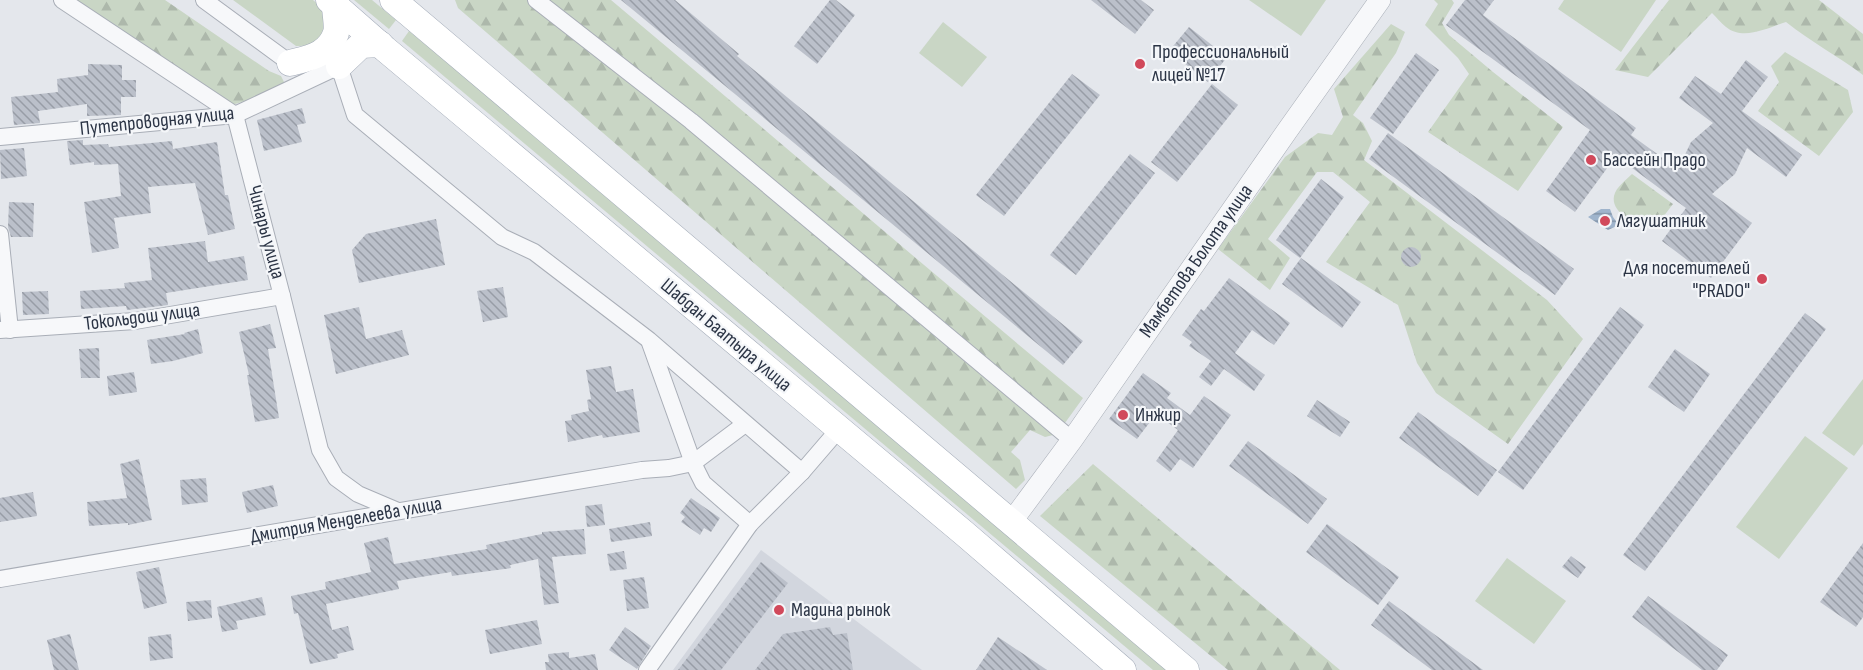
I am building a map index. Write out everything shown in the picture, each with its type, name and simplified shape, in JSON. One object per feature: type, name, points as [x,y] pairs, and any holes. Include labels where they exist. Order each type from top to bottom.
[{"type":"main road","name":"Шабдан Баатыра улица","points":[[393,0],[1186,670]]},
{"type":"main road","points":[[290,63],[316,56],[328,46],[336,33],[332,2]]},
{"type":"main road","name":"Шабдан Баатыра улица","points":[[332,2],[1123,670]]},
{"type":"main road","points":[[339,66],[362,45],[380,44]]},
{"type":"street","points":[[62,0],[235,115]]},
{"type":"street","points":[[204,0],[290,63],[339,66],[355,115],[502,237],[534,252],[649,340],[802,472]]},
{"type":"street","points":[[536,0],[691,121],[1072,440]]},
{"type":"street","name":"Мамбетова Болота улица","points":[[1012,521],[1072,440],[1380,0]]},
{"type":"street","name":"Путепроводная улица","points":[[0,137],[235,115],[339,66]]},
{"type":"street","name":"Чинары улица","points":[[235,115],[320,450],[336,478],[358,494],[399,511]]},
{"type":"street","points":[[0,234],[5,330]]},
{"type":"street","name":"Токольдош улица","points":[[5,330],[135,321],[282,296]]},
{"type":"street","points":[[649,340],[693,463],[703,483],[750,524]]},
{"type":"street","points":[[693,463],[745,424]]},
{"type":"street","points":[[647,670],[750,524],[802,472],[839,429]]},
{"type":"street","name":"Дмитрия Менделеева улица","points":[[0,579],[693,463]]},
{"type":"shaded area","name":"Мадина рынок","points":[[761,550],[922,670],[673,670]]},
{"type":"green space","points":[[68,0],[165,0],[269,71],[281,76],[285,84],[274,93],[228,106]]},
{"type":"green space","points":[[233,0],[313,0],[327,12],[328,27],[323,36],[315,42],[296,46]]},
{"type":"green space","points":[[354,0],[372,0],[396,20],[389,29]]},
{"type":"green space","points":[[455,0],[611,0],[1083,398],[1057,434],[1045,437],[1030,430],[1011,452],[1020,460],[1025,480],[1016,489],[458,8]]},
{"type":"green space","points":[[1249,0],[1326,0],[1301,36]]},
{"type":"green space","points":[[1434,0],[1452,0],[1454,3],[1442,23],[1449,35],[1563,127],[1518,191],[1428,132],[1469,74],[1458,58],[1425,25],[1438,4]]},
{"type":"green space","points":[[1564,0],[1656,0],[1621,52],[1558,9]]},
{"type":"green space","points":[[1669,0],[1819,0],[1863,34],[1863,75],[1786,22],[1756,32],[1740,33],[1726,27],[1712,13],[1648,77],[1615,70]]},
{"type":"green space","points":[[943,22],[987,57],[962,87],[919,53]]},
{"type":"green space","points":[[1391,24],[1405,32],[1396,53],[1353,115],[1363,123],[1372,141],[1364,160],[1547,300],[1583,339],[1508,444],[1436,393],[1417,363],[1398,305],[1326,262],[1370,202],[1333,172],[1317,172],[1268,239],[1290,258],[1270,290],[1218,249],[1285,157],[1318,133],[1332,135],[1343,117],[1334,89]]},
{"type":"green space","points":[[409,31],[854,398],[1175,670],[1153,670],[402,41]]},
{"type":"green space","points":[[1785,52],[1848,90],[1853,112],[1819,156],[1758,111],[1779,82],[1771,66]]},
{"type":"green space","points":[[1632,174],[1673,204],[1657,225],[1646,227],[1638,224],[1623,215],[1616,206],[1615,193]]},
{"type":"green space","points":[[1863,379],[1863,444],[1854,456],[1822,433]]},
{"type":"green space","points":[[1805,436],[1848,468],[1779,559],[1736,527]]},
{"type":"green space","points":[[1093,464],[1340,670],[1228,670],[1040,516]]},
{"type":"green space","points":[[1507,558],[1566,601],[1534,644],[1475,601]]},
{"type":"water","name":"Лягушатник","points":[[1601,209],[1610,209],[1619,225],[1608,230],[1588,217]]},
{"type":"building","points":[[621,0],[675,0],[739,54],[737,56],[1083,341],[1063,365]]},
{"type":"building","points":[[830,0],[836,0],[855,15],[817,64],[794,46]]},
{"type":"building","points":[[1091,0],[1141,0],[1154,10],[1135,34]]},
{"type":"building","points":[[1465,0],[1494,0],[1483,15],[1636,128],[1631,135],[1678,169],[1691,142],[1713,123],[1679,98],[1695,76],[1721,94],[1746,60],[1768,77],[1742,111],[1802,155],[1786,177],[1747,148],[1735,174],[1712,194],[1752,223],[1711,278],[1662,241],[1686,208],[1616,156],[1575,212],[1546,191],[1590,130],[1446,25]]},
{"type":"building","points":[[1189,27],[1227,57],[1208,82],[1169,51]]},
{"type":"building","points":[[1416,53],[1439,70],[1393,134],[1370,118]]},
{"type":"building","points":[[88,64],[122,65],[122,80],[136,80],[136,97],[121,97],[121,115],[87,116],[87,104],[38,111],[40,123],[14,125],[11,97],[58,92],[57,79],[88,75]]},
{"type":"building","points":[[1072,74],[1100,95],[1004,216],[976,195]]},
{"type":"building","points":[[1212,84],[1238,105],[1177,182],[1151,162]]},
{"type":"building","points":[[302,108],[306,123],[297,125],[302,142],[264,151],[257,120]]},
{"type":"building","points":[[1388,133],[1574,269],[1555,295],[1369,159]]},
{"type":"building","points":[[83,140],[83,145],[108,144],[109,147],[172,141],[173,149],[217,142],[225,195],[228,195],[235,229],[208,235],[195,183],[148,187],[151,213],[114,218],[119,248],[92,253],[84,202],[121,196],[118,164],[94,165],[94,162],[70,165],[67,141]]},
{"type":"building","points":[[24,148],[27,176],[1,179],[0,150]]},
{"type":"building","points":[[1130,154],[1155,173],[1076,275],[1050,255]]},
{"type":"building","points":[[1321,179],[1344,197],[1300,258],[1276,240]]},
{"type":"building","points":[[9,202],[34,203],[33,237],[11,237],[8,227]]},
{"type":"building","points":[[436,219],[445,265],[359,283],[352,250],[366,234]]},
{"type":"building","points":[[205,241],[208,262],[244,256],[248,280],[166,293],[168,305],[127,310],[126,306],[81,309],[80,291],[125,288],[124,283],[152,280],[148,248]]},
{"type":"building","points":[[1411,247],[1418,250],[1421,257],[1418,264],[1411,267],[1404,264],[1401,257],[1404,250]]},
{"type":"building","points":[[1301,258],[1361,302],[1342,328],[1282,284]]},
{"type":"building","points":[[1229,278],[1290,323],[1274,345],[1252,330],[1235,353],[1265,375],[1254,391],[1224,369],[1211,386],[1199,377],[1211,361],[1189,346],[1192,342],[1182,335],[1201,309],[1204,311]]},
{"type":"building","points":[[503,287],[508,317],[483,322],[477,291]]},
{"type":"building","points":[[48,291],[49,314],[23,315],[22,292]]},
{"type":"building","points":[[359,307],[366,339],[402,330],[409,355],[336,374],[324,315]]},
{"type":"building","points":[[1620,307],[1644,325],[1523,490],[1498,472]]},
{"type":"building","points":[[1805,313],[1826,329],[1645,571],[1623,555]]},
{"type":"building","points":[[270,324],[276,348],[268,349],[279,418],[255,422],[247,375],[249,375],[239,332]]},
{"type":"building","points":[[198,329],[203,353],[151,364],[147,340],[185,334]]},
{"type":"building","points":[[99,348],[100,378],[81,378],[79,349]]},
{"type":"building","points":[[1675,349],[1710,374],[1684,412],[1648,387]]},
{"type":"building","points":[[611,366],[616,392],[633,389],[640,432],[603,438],[602,435],[568,442],[565,421],[572,420],[571,415],[589,411],[587,400],[591,399],[586,370]]},
{"type":"building","points":[[134,372],[137,392],[109,396],[107,376]]},
{"type":"building","points":[[1143,373],[1171,393],[1167,398],[1190,415],[1204,396],[1231,415],[1193,468],[1180,459],[1170,472],[1156,461],[1178,430],[1156,414],[1137,439],[1109,419]]},
{"type":"building","points":[[1317,400],[1350,422],[1340,437],[1307,416]]},
{"type":"building","points":[[1418,412],[1497,470],[1478,496],[1399,438]]},
{"type":"building","points":[[1248,441],[1327,499],[1308,524],[1229,466]]},
{"type":"building","points":[[139,459],[152,520],[128,525],[128,523],[89,526],[87,502],[127,498],[120,464]]},
{"type":"building","points":[[206,478],[208,502],[182,505],[180,480]]},
{"type":"building","points":[[273,485],[278,506],[247,513],[242,492]]},
{"type":"building","points":[[33,492],[37,516],[0,522],[0,498]]},
{"type":"building","points":[[691,498],[720,518],[711,532],[704,528],[700,535],[681,522],[685,517],[680,513]]},
{"type":"building","points":[[602,504],[605,525],[587,527],[585,506]]},
{"type":"building","points":[[650,522],[652,536],[611,542],[609,529]]},
{"type":"building","points":[[1327,524],[1399,577],[1378,605],[1306,552]]},
{"type":"building","points":[[584,529],[586,554],[552,557],[559,603],[544,605],[538,559],[510,565],[511,568],[452,576],[451,572],[397,581],[399,589],[326,604],[332,630],[348,626],[354,650],[337,654],[338,658],[310,664],[298,613],[294,614],[291,596],[326,589],[325,582],[371,572],[364,543],[388,537],[394,564],[487,549],[486,545],[542,534],[542,532]]},
{"type":"building","points":[[1863,543],[1863,617],[1856,627],[1820,602]]},
{"type":"building","points":[[624,551],[627,569],[610,571],[607,554]]},
{"type":"building","points":[[1571,556],[1586,567],[1578,578],[1562,567]]},
{"type":"building","points":[[761,562],[788,583],[721,670],[678,670]]},
{"type":"building","points":[[159,567],[167,603],[144,609],[136,572]]},
{"type":"building","points":[[644,577],[649,608],[627,611],[623,580]]},
{"type":"building","points":[[1648,596],[1728,655],[1717,670],[1702,670],[1632,617]]},
{"type":"building","points":[[262,597],[266,615],[236,621],[238,629],[222,632],[217,607]]},
{"type":"building","points":[[211,600],[212,618],[188,621],[186,602]]},
{"type":"building","points":[[1389,601],[1483,670],[1432,670],[1371,625]]},
{"type":"building","points":[[537,620],[542,644],[490,654],[485,630]]},
{"type":"building","points":[[625,627],[651,646],[637,669],[609,650]]},
{"type":"building","points":[[830,627],[833,635],[847,633],[853,670],[755,670],[783,634]]},
{"type":"building","points":[[70,634],[79,670],[54,670],[47,640]]},
{"type":"building","points":[[171,634],[173,658],[150,661],[148,637]]},
{"type":"building","points":[[998,637],[1047,670],[976,670]]},
{"type":"building","points":[[569,652],[569,658],[595,654],[598,670],[546,670],[545,662],[549,662],[548,654]]},
{"type":"place","name":"Профессиональный лицей №17","points":[[1140,64]]},
{"type":"place","name":"Бассейн Прадо","points":[[1591,160]]},
{"type":"place","name":"Лягушатник","points":[[1605,221]]},
{"type":"place","name":"Для посетителей \"PRADO\"","points":[[1762,279]]},
{"type":"place","name":"Инжир","points":[[1123,415]]},
{"type":"place","name":"Мадина рынок","points":[[779,610]]}]
